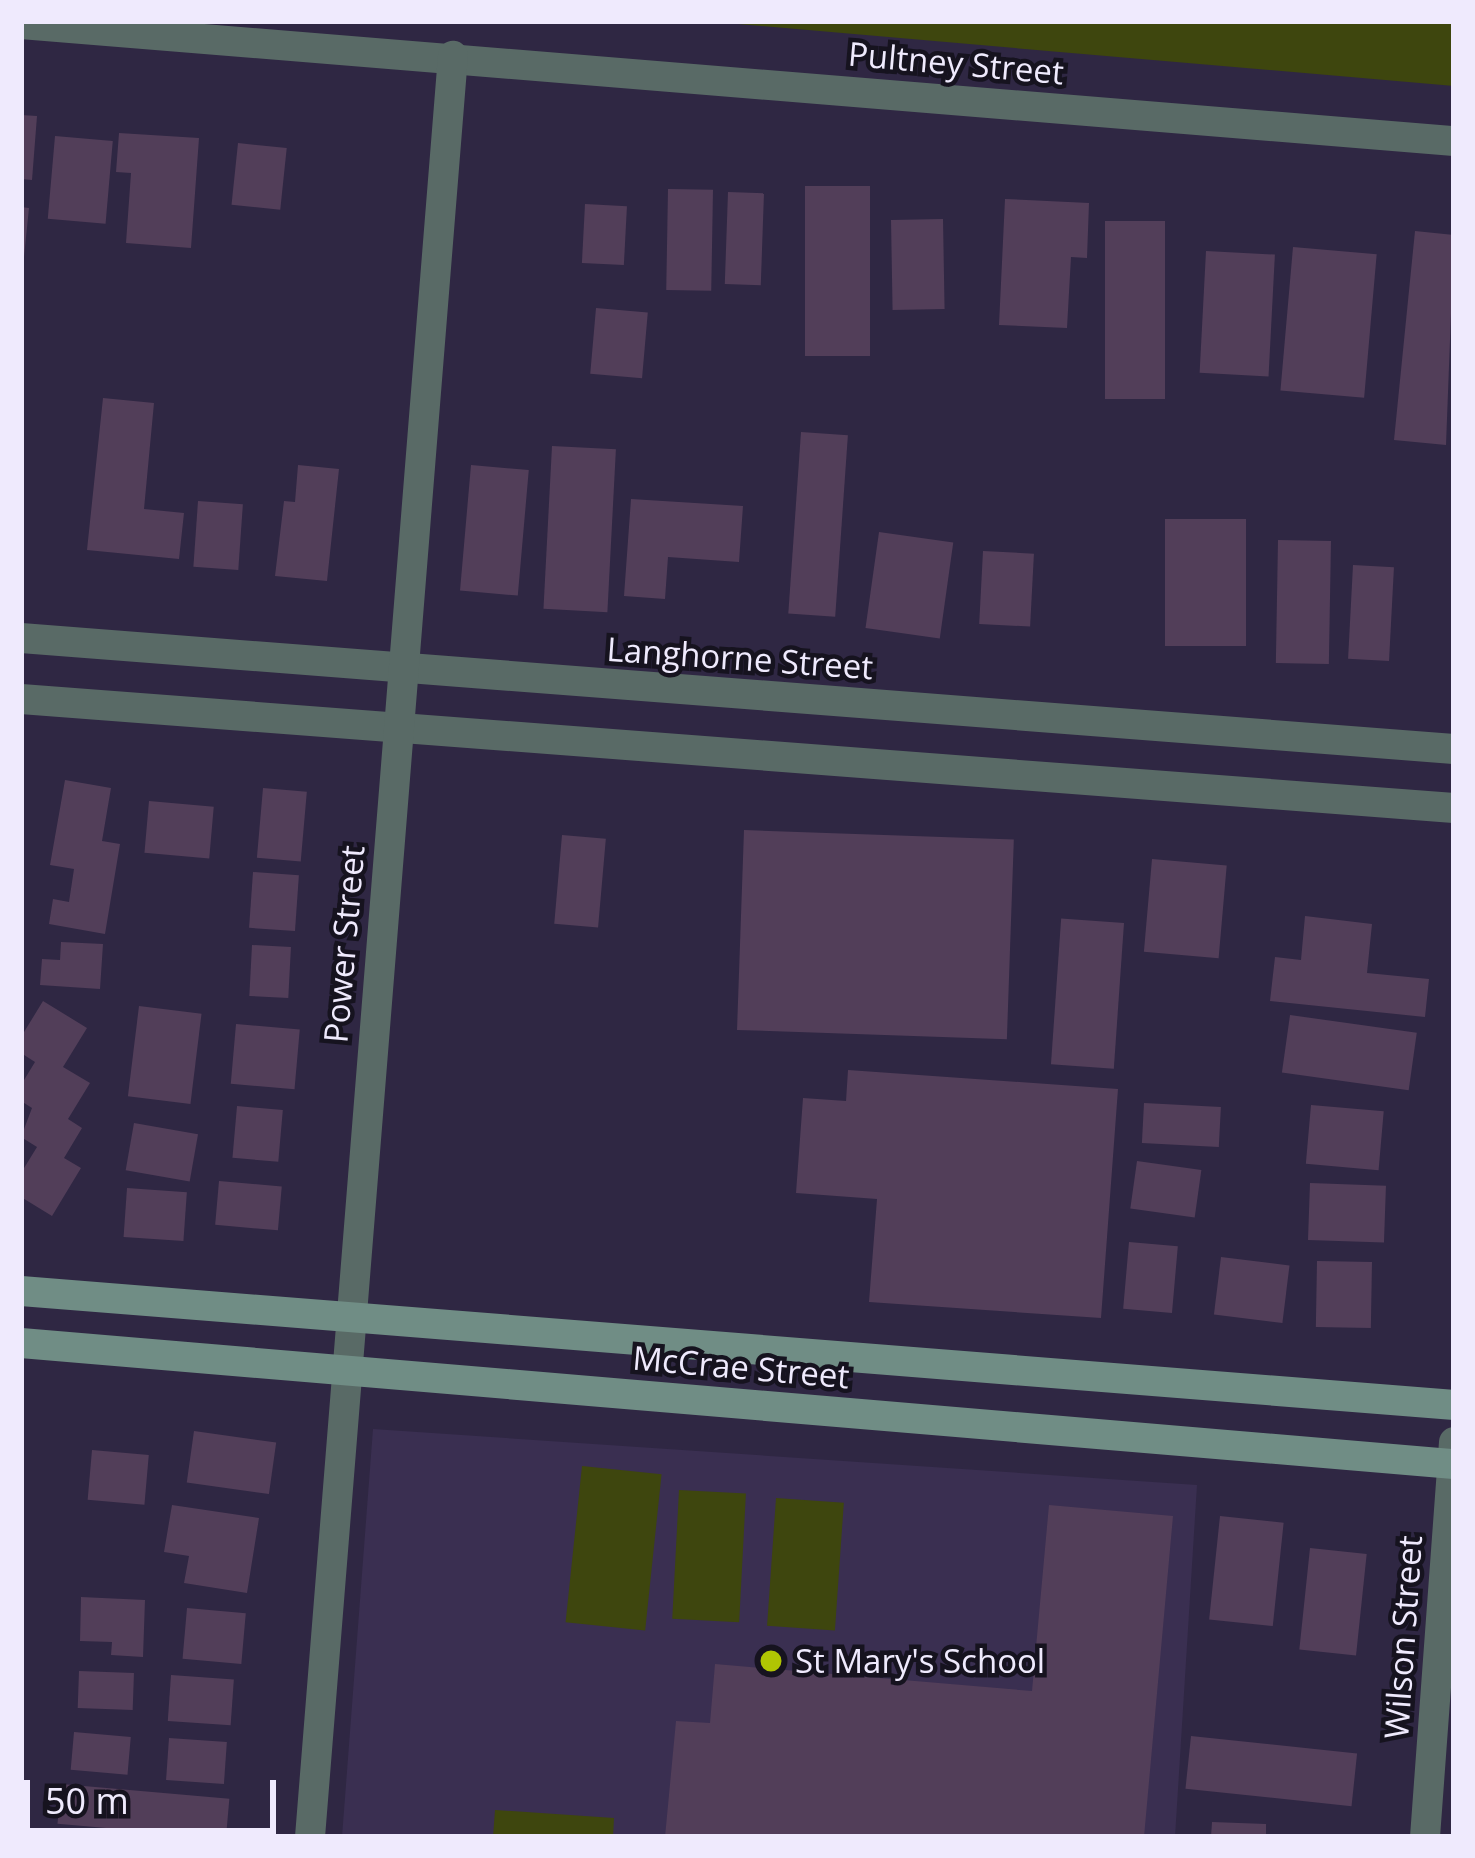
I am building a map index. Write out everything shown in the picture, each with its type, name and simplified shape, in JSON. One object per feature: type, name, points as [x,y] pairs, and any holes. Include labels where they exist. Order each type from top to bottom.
[{"type":"main road","name":"McCrae Street","points":[[21,1292],[1454,1405]]},
{"type":"main road","name":"McCrae Street","points":[[21,1343],[1453,1457]]},
{"type":"street","name":"Pultney Street","points":[[21,24],[1454,141]]},
{"type":"street","name":"Power Street","points":[[310,1837],[453,56]]},
{"type":"street","name":"Langhorne Street","points":[[21,638],[1454,749]]},
{"type":"street","points":[[21,699],[1454,808]]},
{"type":"street","name":"Wilson Street","points":[[1425,1837],[1453,1457]]},
{"type":"shaded area","name":"St Mary's School","points":[[373,1429],[1197,1485],[1175,1837],[342,1837]]},
{"type":"green space","points":[[703,21],[1454,21],[1454,86],[1176,62]]},
{"type":"green space","points":[[582,1466],[662,1474],[645,1631],[566,1622]]},
{"type":"green space","points":[[679,1490],[746,1494],[739,1622],[672,1619]]},
{"type":"green space","points":[[776,1498],[844,1503],[835,1630],[767,1626]]},
{"type":"green space","points":[[495,1810],[614,1818],[613,1837],[493,1837]]},
{"type":"building","points":[[21,115],[37,116],[32,180],[21,179]]},
{"type":"building","points":[[119,133],[199,138],[191,248],[126,243],[131,173],[116,172]]},
{"type":"building","points":[[55,136],[113,141],[106,224],[48,219]]},
{"type":"building","points":[[238,143],[287,148],[280,210],[232,205]]},
{"type":"building","points":[[805,186],[870,186],[870,356],[805,356]]},
{"type":"building","points":[[668,189],[713,190],[711,291],[666,290]]},
{"type":"building","points":[[728,192],[764,193],[761,285],[725,284]]},
{"type":"building","points":[[1005,199],[1089,203],[1087,258],[1071,257],[1067,328],[999,325]]},
{"type":"building","points":[[585,204],[627,206],[624,265],[582,263]]},
{"type":"building","points":[[21,207],[29,208],[24,257],[21,257]]},
{"type":"building","points":[[943,219],[945,309],[893,310],[891,220]]},
{"type":"building","points":[[1105,221],[1165,221],[1165,399],[1105,399]]},
{"type":"building","points":[[1415,231],[1454,235],[1446,445],[1394,440]]},
{"type":"building","points":[[1293,247],[1377,254],[1364,398],[1280,390]]},
{"type":"building","points":[[1206,251],[1275,255],[1269,376],[1200,373]]},
{"type":"building","points":[[596,308],[648,313],[642,378],[590,374]]},
{"type":"building","points":[[103,398],[154,403],[144,509],[184,513],[179,559],[87,550]]},
{"type":"building","points":[[801,432],[848,435],[835,617],[788,614]]},
{"type":"building","points":[[552,446],[616,449],[607,612],[543,609]]},
{"type":"building","points":[[298,465],[339,469],[327,581],[275,576],[284,501],[295,502]]},
{"type":"building","points":[[471,465],[529,470],[518,596],[460,591]]},
{"type":"building","points":[[631,499],[743,506],[739,562],[668,557],[665,599],[624,596]]},
{"type":"building","points":[[198,501],[243,504],[238,570],[193,567]]},
{"type":"building","points":[[1165,519],[1246,519],[1246,646],[1165,646]]},
{"type":"building","points":[[879,532],[953,542],[940,638],[866,628]]},
{"type":"building","points":[[1278,540],[1331,541],[1329,664],[1276,663]]},
{"type":"building","points":[[983,551],[1034,554],[1030,627],[979,624]]},
{"type":"building","points":[[1353,565],[1394,567],[1389,661],[1348,659]]},
{"type":"building","points":[[65,780],[111,788],[102,841],[120,844],[105,934],[49,924],[53,899],[69,902],[74,869],[50,865]]},
{"type":"building","points":[[263,788],[307,792],[301,862],[257,858]]},
{"type":"building","points":[[149,801],[214,807],[209,858],[144,853]]},
{"type":"building","points":[[744,830],[1014,839],[1007,1039],[737,1030]]},
{"type":"building","points":[[562,835],[606,839],[598,927],[554,924]]},
{"type":"building","points":[[1152,859],[1227,866],[1219,958],[1144,952]]},
{"type":"building","points":[[253,872],[299,875],[295,931],[249,928]]},
{"type":"building","points":[[1305,916],[1372,924],[1367,973],[1429,979],[1425,1017],[1270,1001],[1275,957],[1301,960]]},
{"type":"building","points":[[1061,919],[1124,923],[1114,1069],[1051,1064]]},
{"type":"building","points":[[61,942],[103,944],[100,989],[40,985],[42,959],[60,960]]},
{"type":"building","points":[[252,945],[291,947],[288,998],[249,996]]},
{"type":"building","points":[[43,1001],[87,1028],[63,1067],[90,1083],[68,1119],[82,1128],[64,1158],[81,1168],[52,1216],[21,1197],[21,1173],[37,1147],[21,1137],[32,1108],[21,1101],[21,1085],[35,1062],[21,1053],[21,1037]]},
{"type":"building","points":[[139,1006],[202,1014],[190,1104],[128,1096]]},
{"type":"building","points":[[1290,1015],[1417,1033],[1409,1090],[1282,1072]]},
{"type":"building","points":[[236,1024],[300,1030],[295,1089],[231,1084]]},
{"type":"building","points":[[848,1070],[1118,1089],[1101,1318],[869,1302],[877,1199],[796,1193],[803,1098],[846,1101]]},
{"type":"building","points":[[1144,1103],[1221,1107],[1219,1147],[1142,1143]]},
{"type":"building","points":[[1311,1105],[1384,1111],[1379,1170],[1306,1164]]},
{"type":"building","points":[[237,1106],[283,1110],[278,1162],[232,1158]]},
{"type":"building","points":[[134,1123],[198,1134],[190,1182],[126,1170]]},
{"type":"building","points":[[1137,1161],[1201,1170],[1195,1218],[1130,1209]]},
{"type":"building","points":[[219,1181],[282,1186],[278,1230],[215,1225]]},
{"type":"building","points":[[1310,1183],[1386,1186],[1384,1243],[1308,1240]]},
{"type":"building","points":[[127,1188],[187,1192],[183,1241],[124,1237]]},
{"type":"building","points":[[1129,1242],[1178,1246],[1172,1313],[1123,1309]]},
{"type":"building","points":[[1221,1257],[1289,1265],[1282,1323],[1214,1315]]},
{"type":"building","points":[[1317,1261],[1372,1262],[1371,1328],[1316,1327]]},
{"type":"building","points":[[194,1431],[276,1443],[269,1494],[187,1482]]},
{"type":"building","points":[[92,1450],[149,1455],[144,1505],[88,1500]]},
{"type":"building","points":[[172,1505],[259,1518],[247,1593],[184,1583],[189,1556],[164,1552]]},
{"type":"building","points":[[1049,1505],[1173,1516],[1144,1837],[665,1837],[676,1721],[710,1723],[715,1664],[1032,1691]]},
{"type":"building","points":[[1220,1516],[1284,1523],[1273,1626],[1209,1619]]},
{"type":"building","points":[[1310,1548],[1367,1554],[1356,1655],[1299,1649]]},
{"type":"building","points":[[81,1597],[145,1600],[143,1657],[111,1655],[112,1642],[80,1641]]},
{"type":"building","points":[[187,1608],[246,1613],[241,1664],[183,1659]]},
{"type":"building","points":[[79,1671],[134,1673],[133,1710],[78,1708]]},
{"type":"building","points":[[171,1675],[234,1679],[231,1725],[168,1721]]},
{"type":"building","points":[[74,1732],[131,1737],[127,1775],[71,1770]]},
{"type":"building","points":[[1191,1736],[1357,1753],[1352,1806],[1185,1789]]},
{"type":"building","points":[[169,1738],[227,1742],[224,1784],[166,1780]]},
{"type":"building","points":[[61,1784],[229,1799],[226,1837],[58,1824]]},
{"type":"building","points":[[1212,1822],[1266,1824],[1266,1837],[1211,1837]]},
{"type":"place","name":"St Mary's School","points":[[771,1661]]}]
